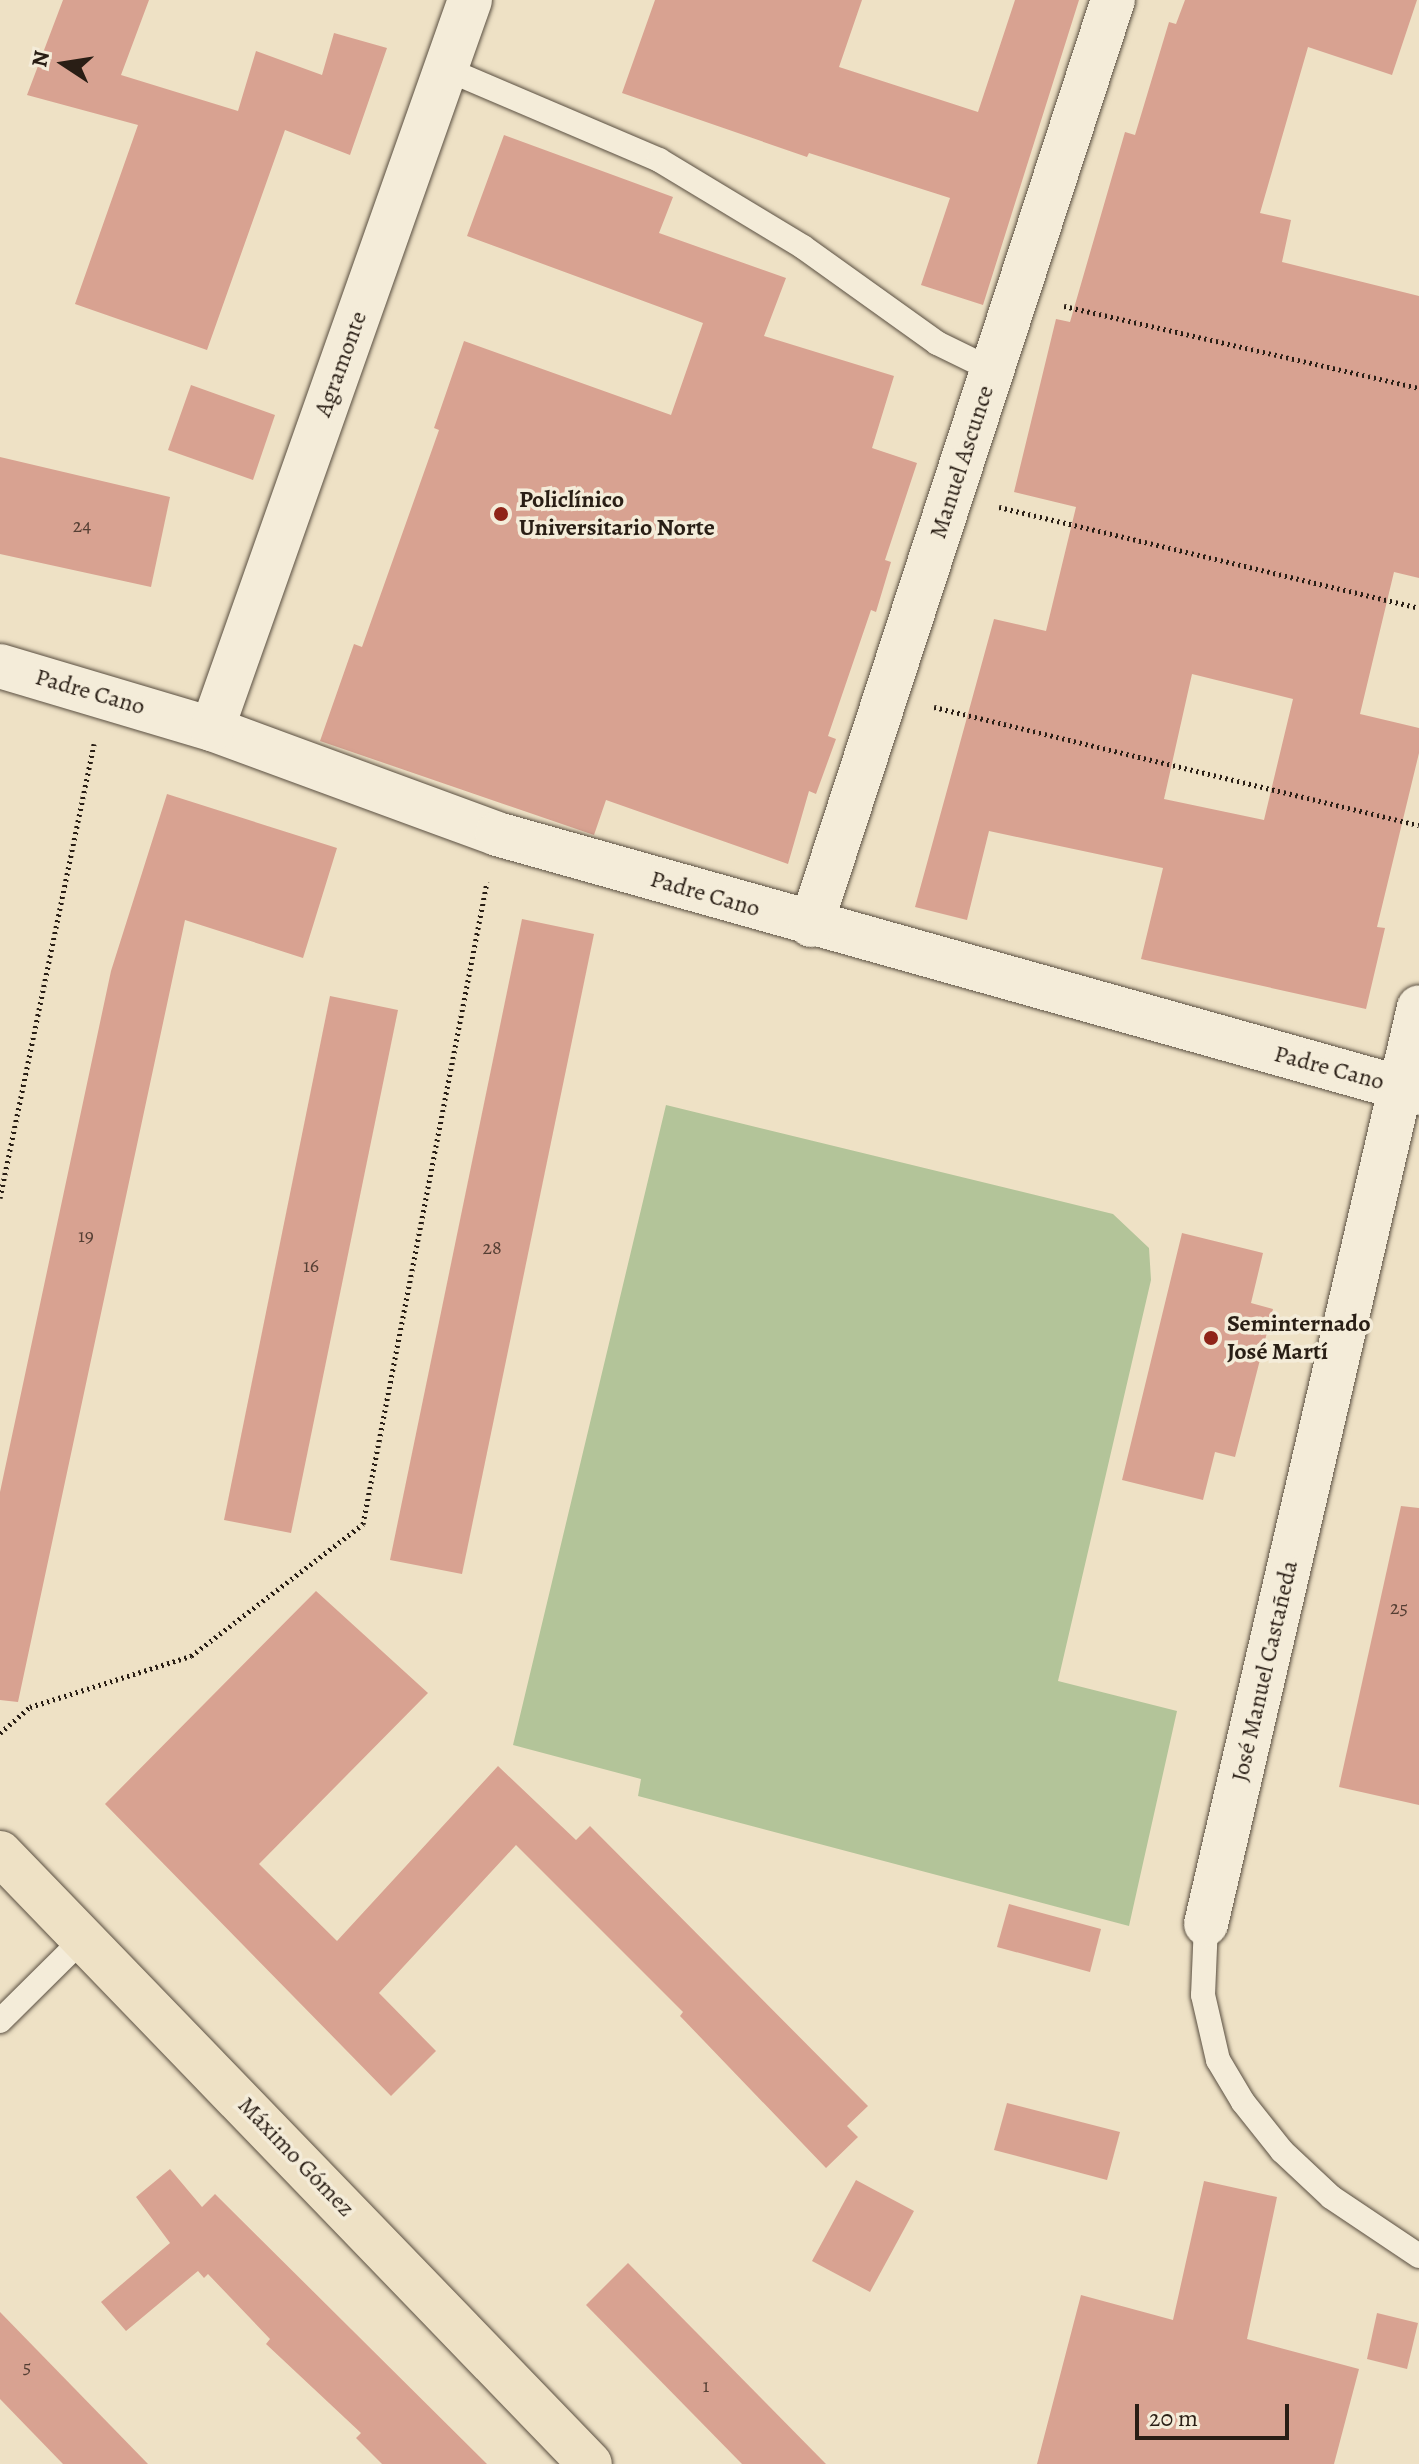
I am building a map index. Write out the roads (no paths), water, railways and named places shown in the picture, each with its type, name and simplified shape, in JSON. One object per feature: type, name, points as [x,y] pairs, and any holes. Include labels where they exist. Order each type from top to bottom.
[{"type":"main road","name":"Máximo Gómez","points":[[0,1853],[85,1937],[590,2464]]},
{"type":"street","name":"Agramonte","points":[[212,729],[470,0]]},
{"type":"street","name":"Manuel Ascunce","points":[[811,925],[1113,0]]},
{"type":"street","name":"Padre Cano","points":[[0,666],[212,729],[497,834],[811,925],[1410,1090]]},
{"type":"street","name":"José Manuel Castañeda","points":[[1206,1924],[1410,1090],[1419,1007]]},
{"type":"lane","points":[[446,69],[659,160],[803,247],[937,343],[992,370]]},
{"type":"lane","name":"José Manuel Castañeda","points":[[1206,1924],[1203,1995],[1218,2060],[1243,2102],[1282,2151],[1331,2197],[1419,2256]]},
{"type":"lane","points":[[0,2021],[85,1937]]},
{"type":"place","name":"Policlínico Universitario Norte","points":[[501,514]]},
{"type":"place","name":"Seminternado José Martí","points":[[1211,1338]]}]
